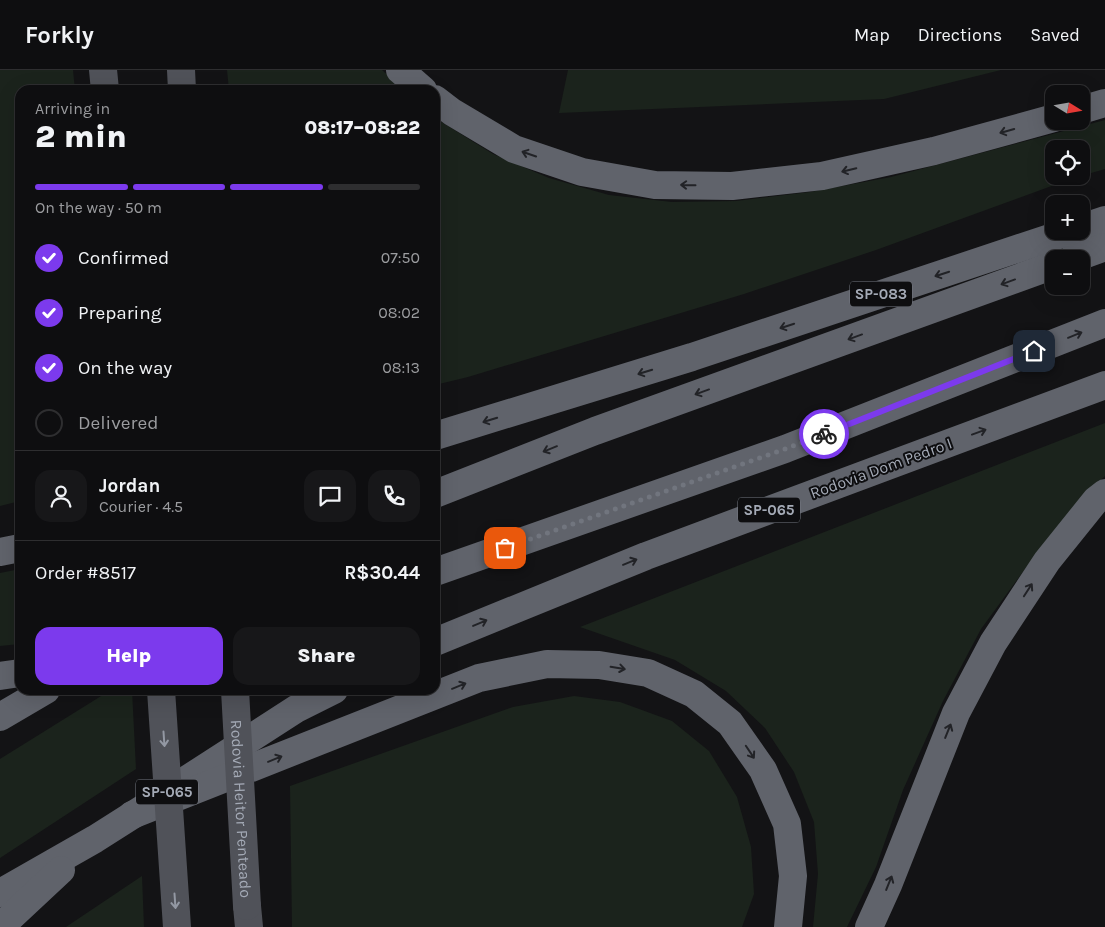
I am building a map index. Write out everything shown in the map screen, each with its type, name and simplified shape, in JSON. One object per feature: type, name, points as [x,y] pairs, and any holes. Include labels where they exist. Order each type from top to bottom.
[{"type":"highway","points":[[400,70],[417,85]]},
{"type":"highway","points":[[440,103],[514,149],[582,172],[655,185],[732,186],[822,176],[934,151],[1045,120]]},
{"type":"highway","points":[[1090,108],[1105,104]]},
{"type":"highway","points":[[1090,225],[1105,220]]},
{"type":"highway","name":"SP-083","points":[[440,434],[692,357],[1045,240]]},
{"type":"highway","points":[[1090,252],[1105,247]]},
{"type":"highway","points":[[440,492],[595,431],[1045,268]]},
{"type":"highway","points":[[440,570],[785,449],[1105,323]]},
{"type":"highway","name":"Rodovia Dom Pedro I","points":[[440,640],[646,556],[1105,385]]},
{"type":"highway","points":[[869,927],[888,885],[956,713],[993,643],[1047,561],[1096,500],[1105,493]]},
{"type":"highway","points":[[0,552],[15,549]]},
{"type":"highway","points":[[440,693],[479,678],[547,664],[599,665],[648,673],[694,694],[730,723],[763,770],[787,824],[793,876],[788,927]]},
{"type":"highway","points":[[0,676],[15,674]]},
{"type":"highway","points":[[0,717],[37,695]]},
{"type":"highway","name":"SP-065","points":[[0,894],[95,839],[296,709],[324,695]]},
{"type":"highway","points":[[132,815],[436,695]]},
{"type":"highway","points":[[0,927],[95,839]]},
{"type":"main road","points":[[103,70],[104,85]]},
{"type":"main road","points":[[181,70],[182,85]]},
{"type":"main road","points":[[161,695],[177,927]]},
{"type":"main road","name":"Rodovia Heitor Penteado","points":[[235,695],[248,916]]},
{"type":"shaded area","points":[[0,70],[73,70],[74,85],[15,85],[15,502],[0,506]]},
{"type":"shaded area","points":[[227,70],[382,70],[398,85],[228,85]]},
{"type":"shaded area","points":[[568,70],[1001,70],[884,99],[559,113]]},
{"type":"shaded area","points":[[1105,120],[1105,169],[1090,173],[1090,140],[1045,140],[1045,185],[1054,185],[876,250],[744,294],[440,384],[440,121],[493,154],[549,178],[609,195],[672,202],[736,201],[810,192],[891,177],[1067,130],[1090,130],[1090,124]]},
{"type":"shaded area","points":[[1105,423],[1105,476],[1075,505],[981,629],[943,701],[903,790],[876,867],[847,927],[813,927],[818,874],[814,822],[794,772],[765,728],[726,691],[675,660],[580,627]]},
{"type":"shaded area","points":[[15,570],[15,644],[0,646],[0,573]]},
{"type":"shaded area","points":[[103,695],[132,695],[136,769],[0,858],[0,759]]},
{"type":"shaded area","points":[[574,696],[620,702],[672,721],[709,751],[737,797],[751,847],[754,894],[742,927],[292,927],[290,786],[513,707]]},
{"type":"shaded area","points":[[142,876],[144,927],[66,927]]},
{"type":"way so far","points":[[505,548],[824,434]]},
{"type":"route","points":[[824,434],[1034,351]]}]
